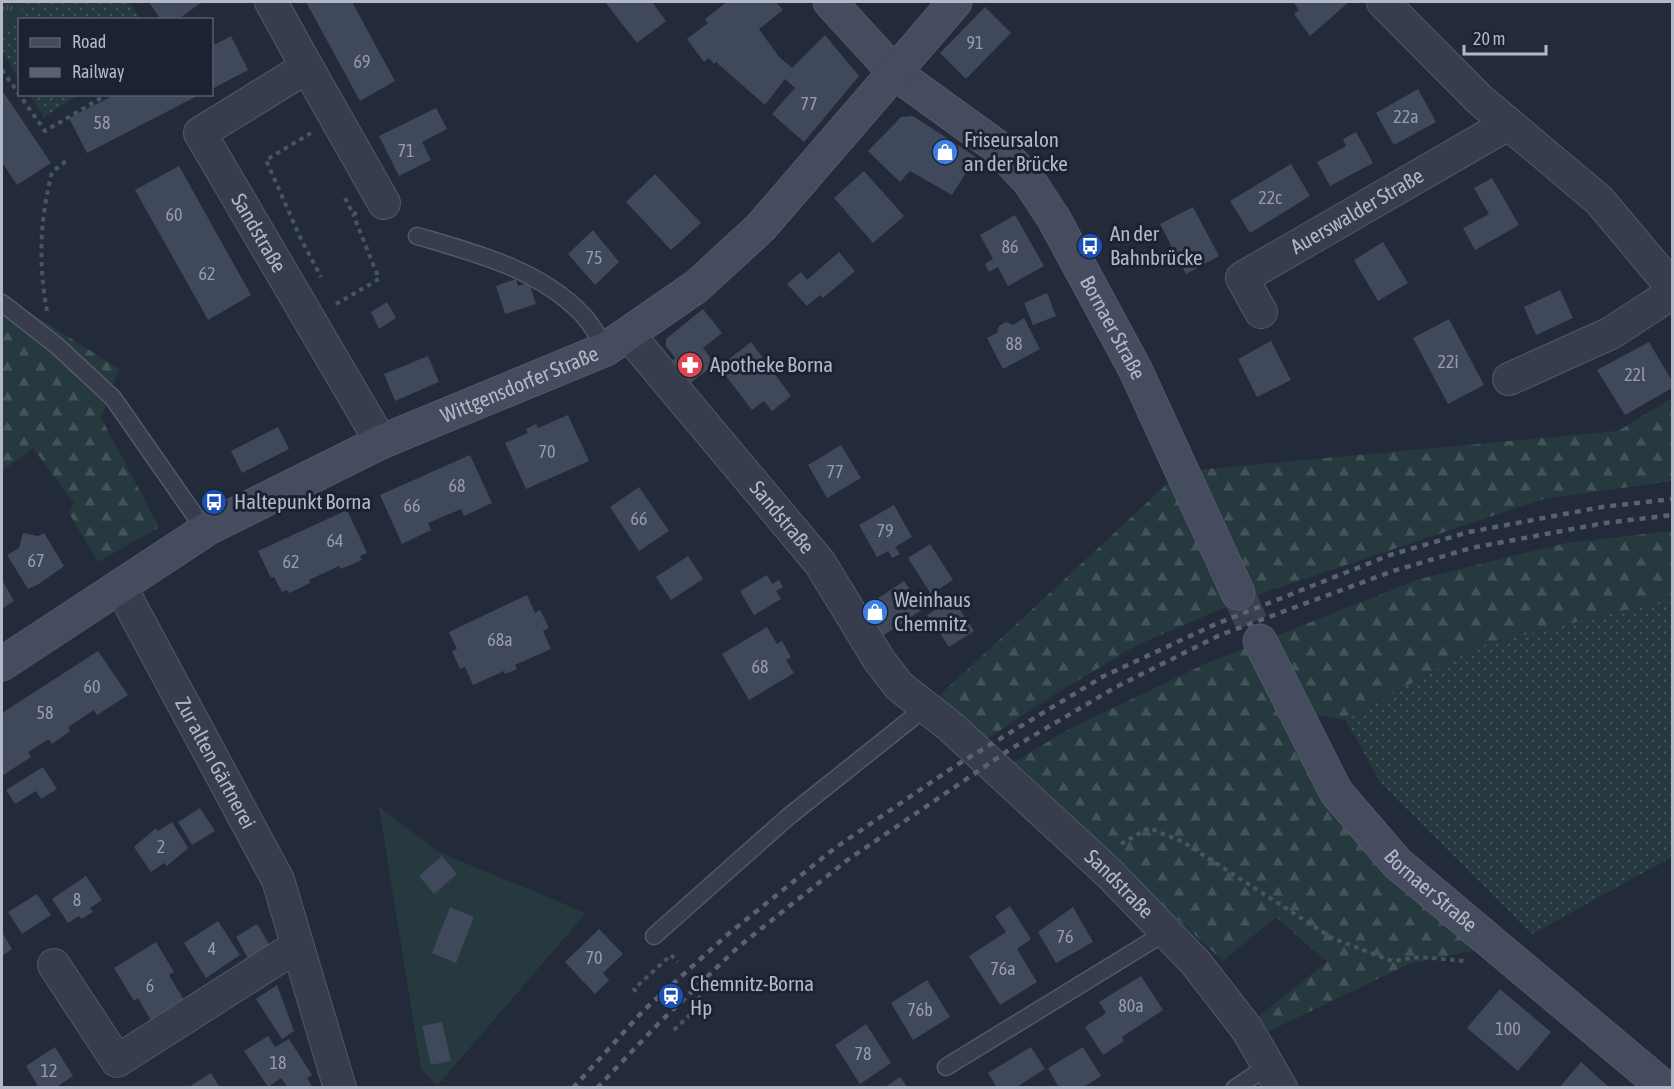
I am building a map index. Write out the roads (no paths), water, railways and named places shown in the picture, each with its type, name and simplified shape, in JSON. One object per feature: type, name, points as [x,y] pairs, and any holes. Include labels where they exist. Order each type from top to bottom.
[{"type":"main road","name":"Bornaer Straße","points":[[830,2],[895,73],[960,118],[1012,161],[1054,219],[1136,369],[1238,593]]},
{"type":"main road","name":"Wittgensdorfer Straße","points":[[2,664],[205,530],[381,442],[618,342],[697,286],[761,227],[955,2]]},
{"type":"main road","name":"Bornaer Straße","points":[[1260,641],[1336,792],[1397,863],[1665,1088]]},
{"type":"street","points":[[271,2],[384,202]]},
{"type":"street","points":[[1383,2],[1479,99],[1599,200],[1672,287]]},
{"type":"street","name":"Sandstraße","points":[[307,67],[200,133],[381,442]]},
{"type":"street","name":"Auerswalder Straße","points":[[1260,312],[1242,278],[1508,124]]},
{"type":"street","points":[[1509,379],[1611,333],[1672,293]]},
{"type":"street","name":"Sandstraße","points":[[618,342],[819,563],[873,651],[899,686],[985,757],[1095,860],[1166,932],[1225,997],[1276,1076]]},
{"type":"street","name":"Zur alten Gärtnerei","points":[[120,586],[278,879],[340,1088]]},
{"type":"street","points":[[54,964],[117,1060],[297,946]]},
{"type":"lane","points":[[417,236],[482,255],[543,282],[618,342]]},
{"type":"lane","points":[[2,303],[56,345],[113,398],[205,530]]},
{"type":"lane","points":[[654,936],[788,817],[926,707]]},
{"type":"lane","points":[[945,1067],[1166,932]]},
{"type":"lane","points":[[1235,1088],[1276,1076]]},
{"type":"tunnel","points":[[1238,593],[1260,641]]},
{"type":"railway","points":[[573,1088],[644,1010],[727,935],[835,848],[955,766],[1104,676],[1216,624],[1390,555],[1469,532],[1602,507],[1672,499]]},
{"type":"railway","points":[[597,1088],[659,1023],[737,948],[846,861],[1009,750],[1116,687],[1220,635],[1393,571],[1471,548],[1605,523],[1672,515]]},
{"type":"place","name":"Friseursalon an der Brücke","points":[[945,152]]},
{"type":"place","name":"An der Bahnbrücke","points":[[1090,246]]},
{"type":"place","name":"Apotheke Borna","points":[[690,365]]},
{"type":"place","name":"Haltepunkt Borna","points":[[214,502]]},
{"type":"place","name":"Weinhaus Chemnitz","points":[[875,612]]},
{"type":"place","name":"Chemnitz-Borna Hp","points":[[671,996]]}]
